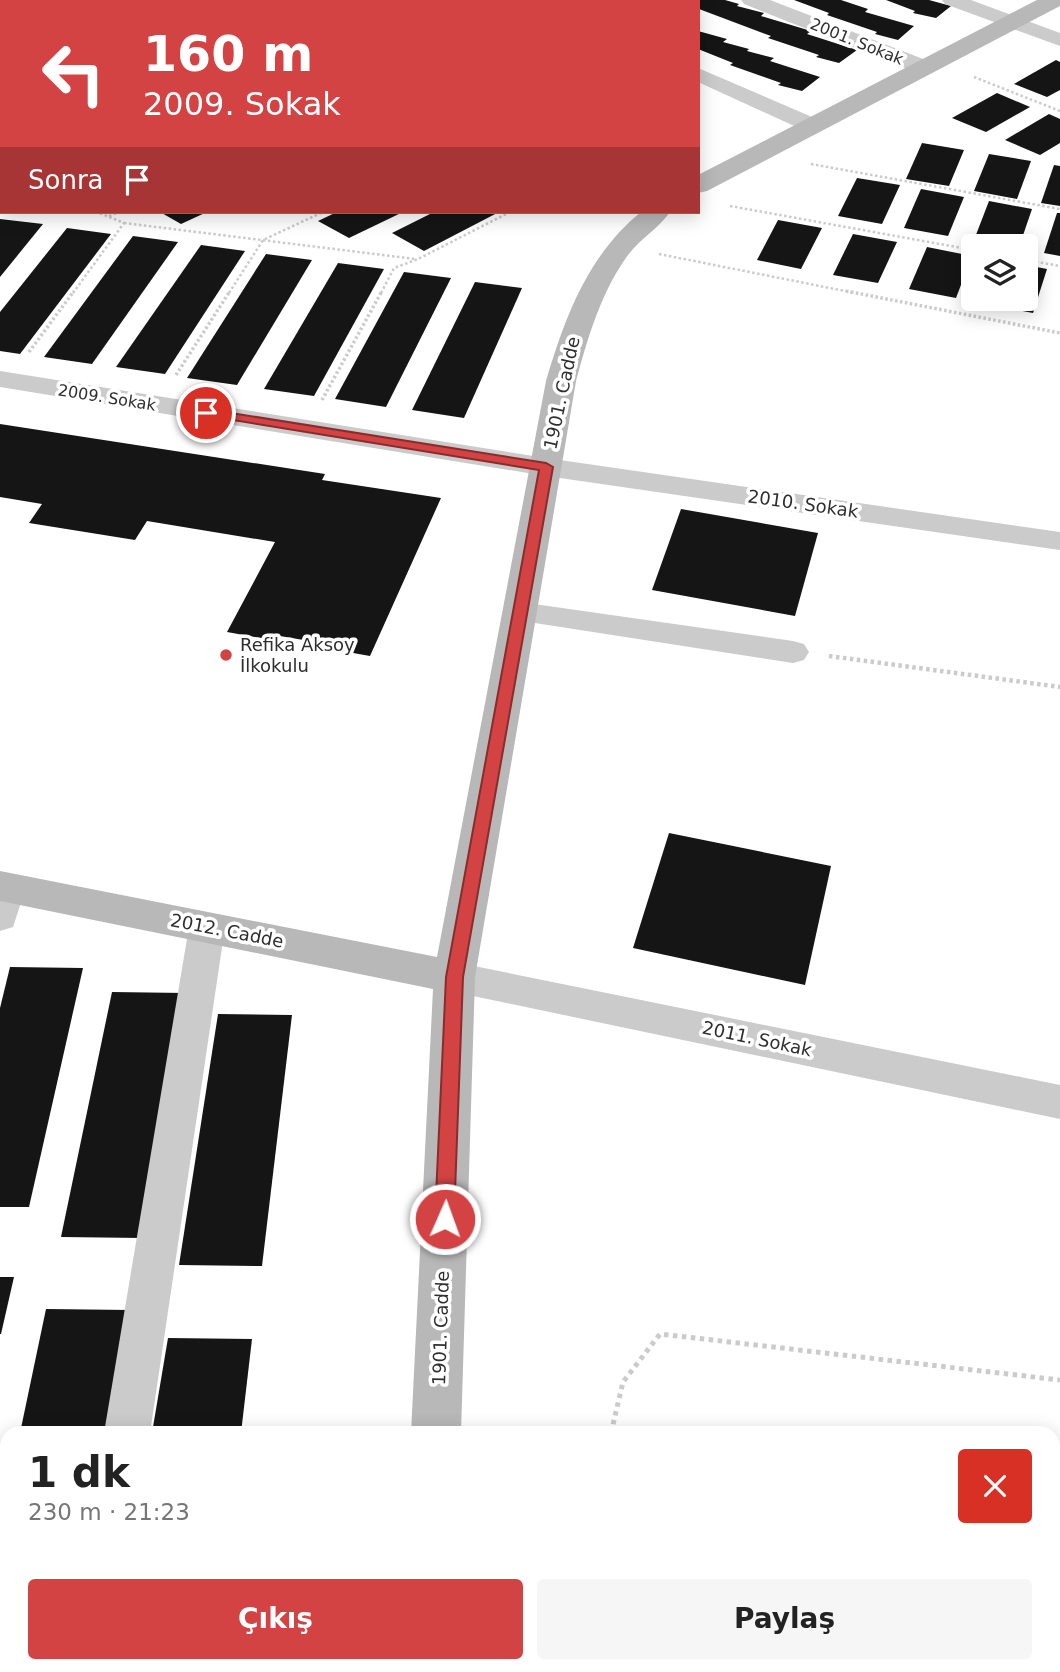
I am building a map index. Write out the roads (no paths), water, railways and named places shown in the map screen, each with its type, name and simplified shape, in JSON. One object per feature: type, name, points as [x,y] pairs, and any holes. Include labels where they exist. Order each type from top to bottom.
[{"type":"street","name":"2001. Sokak","points":[[751,0],[928,65]]},
{"type":"street","points":[[952,0],[1060,40]]},
{"type":"street","points":[[700,185],[1054,0]]},
{"type":"street","points":[[700,75],[811,125]]},
{"type":"street","name":"1901. Cadde","points":[[436,1426],[454,977],[561,381],[581,313],[596,282],[618,247],[655,214]]},
{"type":"street","name":"2009. Sokak","points":[[4,380],[546,467]]},
{"type":"street","name":"2010. Sokak","points":[[546,467],[1060,541]]},
{"type":"street","points":[[520,612],[793,652]]},
{"type":"street","name":"2012. Cadde","points":[[3,897],[207,927],[454,977]]},
{"type":"street","points":[[128,1426],[207,927]]},
{"type":"street","name":"2011. Sokak","points":[[454,977],[1060,1102]]},
{"type":"place","name":"Refika Aksoy İlkokulu","points":[[226,655]]}]
